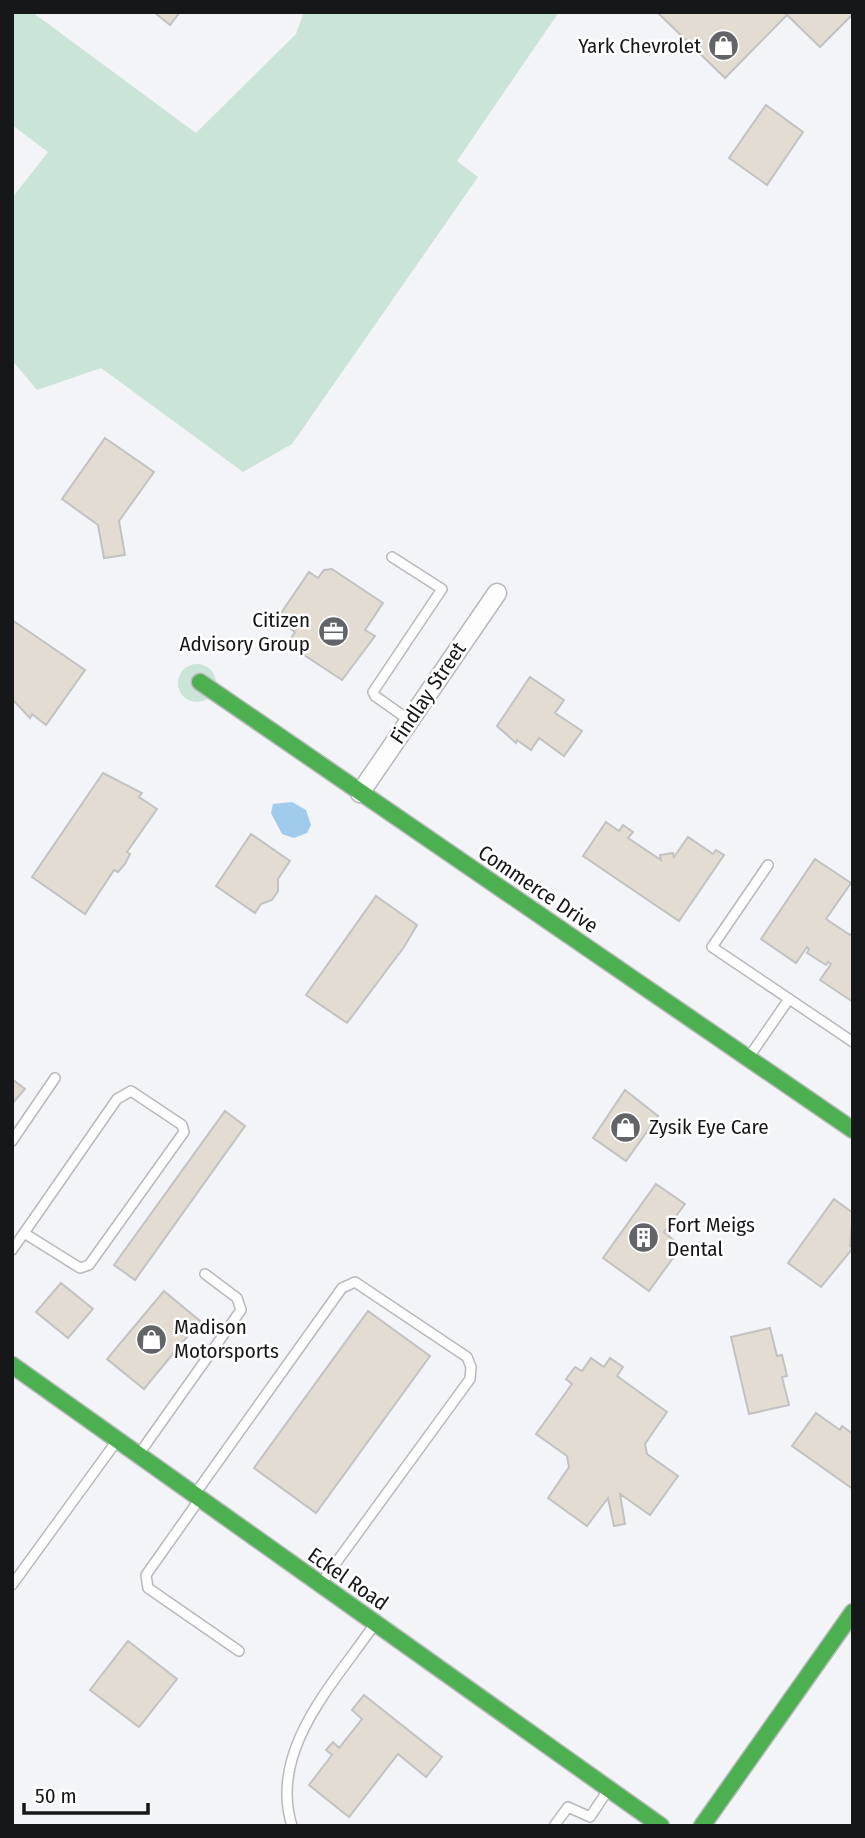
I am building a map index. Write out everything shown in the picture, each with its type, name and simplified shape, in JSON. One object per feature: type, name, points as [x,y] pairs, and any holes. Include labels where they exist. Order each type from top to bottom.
[{"type":"street","name":"Findlay Street","points":[[360,793],[497,593]]},
{"type":"street","name":"Commerce Drive","points":[[200,682],[853,1130]]},
{"type":"street","name":"Eckel Road","points":[[12,1365],[661,1826]]},
{"type":"street","points":[[702,1826],[853,1612]]},
{"type":"lane","points":[[392,557],[442,589],[373,692],[409,720]]},
{"type":"lane","points":[[768,865],[712,947],[853,1042]]},
{"type":"lane","points":[[748,1059],[789,999]]},
{"type":"lane","points":[[12,1141],[55,1078]]},
{"type":"lane","points":[[12,1250],[117,1099],[131,1091],[182,1125],[184,1132],[89,1265],[80,1268],[24,1233]]},
{"type":"lane","points":[[138,1455],[241,1310],[237,1298],[205,1275]]},
{"type":"lane","points":[[239,1651],[148,1588],[146,1575],[342,1287],[355,1282],[467,1357],[471,1367],[470,1379],[320,1584]]},
{"type":"lane","points":[[12,1585],[117,1440]]},
{"type":"lane","points":[[292,1826],[287,1795],[298,1737],[375,1623]]},
{"type":"lane","points":[[554,1826],[568,1807],[588,1822],[609,1789]]},
{"type":"green space","points":[[12,12],[32,12],[196,133],[296,34],[304,12],[559,12],[457,161],[478,177],[292,444],[243,472],[101,368],[37,390],[12,360],[12,198],[48,152],[12,125]]},
{"type":"green space","points":[[197,664],[210,670],[216,683],[210,696],[197,702],[184,696],[178,683],[184,670]]},
{"type":"water","points":[[292,802],[306,810],[311,825],[307,833],[294,838],[282,834],[271,813],[273,804]]},
{"type":"building","points":[[154,12],[180,12],[170,25]]},
{"type":"building","name":"Yark Chevrolet","points":[[657,12],[784,12],[787,15],[725,78]]},
{"type":"building","points":[[784,12],[853,12],[853,14],[820,47]]},
{"type":"building","points":[[766,105],[803,132],[767,185],[729,158]]},
{"type":"building","points":[[105,438],[154,472],[119,521],[125,555],[104,558],[98,525],[62,499]]},
{"type":"building","points":[[332,569],[383,603],[365,630],[375,636],[342,680],[292,647],[290,640],[295,632],[277,619],[309,572],[318,578],[324,570]]},
{"type":"building","points":[[12,620],[85,670],[46,725],[32,714],[30,718],[12,699]]},
{"type":"building","points":[[530,677],[564,700],[555,713],[582,731],[564,756],[539,738],[531,750],[517,740],[516,743],[497,726]]},
{"type":"building","points":[[103,773],[142,793],[139,797],[157,809],[127,852],[130,854],[125,864],[118,872],[114,870],[85,914],[32,877]]},
{"type":"building","points":[[606,822],[619,831],[623,825],[633,832],[628,838],[661,860],[660,855],[673,853],[674,857],[688,837],[713,854],[716,850],[724,855],[679,921],[583,856]]},
{"type":"building","points":[[251,834],[290,861],[278,879],[278,891],[272,900],[261,904],[255,913],[216,886]]},
{"type":"building","points":[[815,859],[851,883],[826,919],[850,935],[853,932],[853,1002],[820,980],[831,964],[828,962],[826,965],[807,953],[807,947],[796,963],[761,939]]},
{"type":"building","points":[[376,896],[417,925],[404,947],[347,1023],[306,995]]},
{"type":"building","points":[[12,1079],[25,1089],[12,1104]]},
{"type":"building","name":"Zysik Eye Care","points":[[625,1090],[658,1116],[626,1161],[593,1138]]},
{"type":"building","points":[[225,1111],[245,1126],[135,1280],[114,1265]]},
{"type":"building","name":"Fort Meigs Dental","points":[[656,1184],[685,1204],[664,1232],[677,1243],[669,1255],[673,1258],[649,1291],[603,1258]]},
{"type":"building","points":[[834,1199],[853,1213],[850,1246],[853,1248],[821,1287],[788,1263]]},
{"type":"building","points":[[61,1283],[93,1309],[68,1338],[36,1312]]},
{"type":"building","points":[[164,1291],[200,1321],[144,1389],[107,1359]]},
{"type":"building","points":[[368,1311],[430,1356],[316,1513],[254,1468]]},
{"type":"building","points":[[770,1328],[777,1356],[782,1355],[787,1376],[782,1377],[789,1405],[749,1414],[731,1337]]},
{"type":"building","points":[[591,1358],[604,1367],[610,1358],[623,1367],[617,1376],[667,1412],[645,1444],[647,1454],[678,1476],[650,1515],[620,1494],[625,1524],[614,1526],[608,1498],[587,1526],[548,1498],[569,1467],[567,1456],[536,1434],[572,1384],[566,1379],[575,1367],[582,1371]]},
{"type":"building","points":[[816,1413],[840,1430],[842,1426],[853,1434],[853,1489],[792,1446]]},
{"type":"building","points":[[128,1641],[177,1679],[139,1727],[90,1690]]},
{"type":"building","points":[[364,1695],[442,1757],[426,1777],[398,1754],[349,1817],[309,1785],[332,1755],[326,1750],[333,1742],[339,1748],[362,1719],[352,1710]]},
{"type":"traffic: fast","points":[[200,682],[853,1130]]},
{"type":"traffic: fast","points":[[12,1365],[661,1826]]},
{"type":"traffic: fast","points":[[702,1826],[853,1612]]},
{"type":"place","name":"Yark Chevrolet","points":[[724,46]]},
{"type":"place","name":"Citizen Advisory Group","points":[[333,632]]},
{"type":"place","name":"Zysik Eye Care","points":[[626,1127]]},
{"type":"place","name":"Fort Meigs Dental","points":[[644,1237]]},
{"type":"place","name":"Madison Motorsports","points":[[151,1339]]}]
